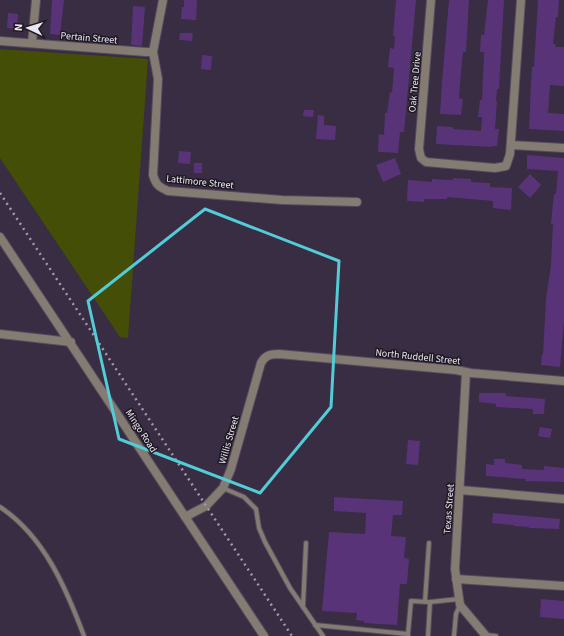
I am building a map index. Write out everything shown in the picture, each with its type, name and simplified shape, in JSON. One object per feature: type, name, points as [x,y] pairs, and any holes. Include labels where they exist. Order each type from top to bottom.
[{"type":"street","points":[[32,43],[36,0]]},
{"type":"street","name":"Lattimore Street","points":[[163,0],[154,52],[158,80],[153,175],[159,188],[168,191],[214,193],[282,200],[358,202]]},
{"type":"street","name":"Oak Tree Drive","points":[[431,0],[419,149],[420,158],[426,162],[495,168],[506,166],[511,145]]},
{"type":"street","points":[[522,0],[511,145],[564,148]]},
{"type":"street","name":"Pertain Street","points":[[0,41],[154,52]]},
{"type":"street","name":"Mingo Road","points":[[0,237],[71,342],[264,636]]},
{"type":"street","points":[[0,334],[71,342]]},
{"type":"street","name":"Willis Street","points":[[185,517],[206,506],[223,488],[231,469],[261,363],[264,358],[270,354]]},
{"type":"street","name":"North Ruddell Street","points":[[270,354],[342,359],[456,370],[466,373],[564,381]]},
{"type":"street","name":"Texas Street","points":[[459,602],[455,569],[466,373]]},
{"type":"street","points":[[460,490],[564,499]]},
{"type":"street","points":[[456,579],[564,586]]},
{"type":"street","points":[[459,602],[486,636]]},
{"type":"lane","points":[[223,488],[244,497],[256,509],[259,528],[265,542],[290,588],[323,636]]},
{"type":"lane","points":[[0,507],[14,516],[28,531],[50,562],[66,592],[84,636]]},
{"type":"lane","points":[[303,608],[306,543]]},
{"type":"lane","points":[[428,543],[428,636]]},
{"type":"lane","points":[[315,625],[408,635],[411,601],[459,602],[456,614],[454,636]]},
{"type":"lane","points":[[354,630],[354,636]]},
{"type":"lane","points":[[486,636],[496,636]]},
{"type":"highlighted area","points":[[205,209],[339,261],[331,407],[260,493],[119,439],[88,301]]},
{"type":"green space","points":[[0,49],[148,59],[128,338],[120,337],[0,158]]},
{"type":"building","points":[[52,0],[64,0],[60,35],[50,34]]},
{"type":"building","points":[[184,0],[197,0],[196,20],[181,19]]},
{"type":"building","points":[[396,0],[416,0],[404,132],[400,132],[398,153],[378,152],[379,134],[384,135],[385,113],[387,113],[390,92],[392,93],[394,68],[388,67],[390,48],[394,49],[395,36],[393,36]]},
{"type":"building","points":[[449,0],[469,0],[466,52],[463,52],[459,98],[463,99],[461,115],[440,114]]},
{"type":"building","points":[[488,0],[504,0],[499,89],[497,89],[496,101],[495,129],[499,129],[497,146],[436,144],[437,126],[481,131],[482,117],[478,117],[480,100],[482,100],[484,52],[480,52],[481,35],[484,35]]},
{"type":"building","points":[[538,0],[559,0],[558,17],[556,17],[553,44],[556,44],[555,47],[564,47],[564,86],[550,85],[548,113],[564,114],[564,131],[529,129],[532,67],[534,67]]},
{"type":"building","points":[[133,6],[145,7],[142,46],[131,45]]},
{"type":"building","points":[[8,13],[18,14],[17,29],[7,28]]},
{"type":"building","points":[[180,33],[193,33],[192,41],[179,40]]},
{"type":"building","points":[[202,55],[212,56],[211,70],[201,69]]},
{"type":"building","points":[[304,110],[314,110],[313,117],[303,116]]},
{"type":"building","points":[[318,115],[324,116],[324,125],[336,126],[335,140],[316,139]]},
{"type":"building","points":[[179,151],[191,152],[190,164],[178,163]]},
{"type":"building","points":[[527,155],[564,158],[564,321],[560,367],[541,365],[546,299],[551,265],[553,224],[551,224],[558,171],[527,169]]},
{"type":"building","points":[[395,158],[401,174],[383,182],[376,165]]},
{"type":"building","points":[[194,163],[202,163],[202,173],[194,173]]},
{"type":"building","points":[[530,174],[541,185],[530,198],[518,187]]},
{"type":"building","points":[[453,178],[471,179],[471,182],[490,183],[490,187],[512,188],[511,210],[493,208],[493,201],[447,197],[447,199],[424,199],[424,202],[407,201],[408,180],[432,182],[432,179],[453,180]]},
{"type":"building","points":[[479,393],[506,393],[506,396],[545,399],[544,414],[533,414],[533,409],[496,407],[496,404],[479,402]]},
{"type":"building","points":[[540,427],[552,429],[550,438],[538,436]]},
{"type":"building","points":[[408,440],[420,441],[418,465],[406,464]]},
{"type":"building","points":[[494,459],[505,459],[505,463],[522,465],[522,469],[544,470],[544,466],[564,468],[564,482],[525,481],[526,479],[486,476],[486,464],[494,465]]},
{"type":"building","points":[[334,497],[403,501],[402,515],[393,515],[391,536],[406,537],[404,558],[409,559],[407,584],[400,584],[397,625],[364,623],[364,621],[356,620],[357,613],[322,611],[329,532],[365,534],[366,513],[334,511]]},
{"type":"building","points":[[493,513],[560,519],[559,529],[529,528],[492,523]]},
{"type":"building","points":[[541,599],[564,601],[564,619],[540,617]]},
{"type":"railway","points":[[0,193],[292,636]]}]
